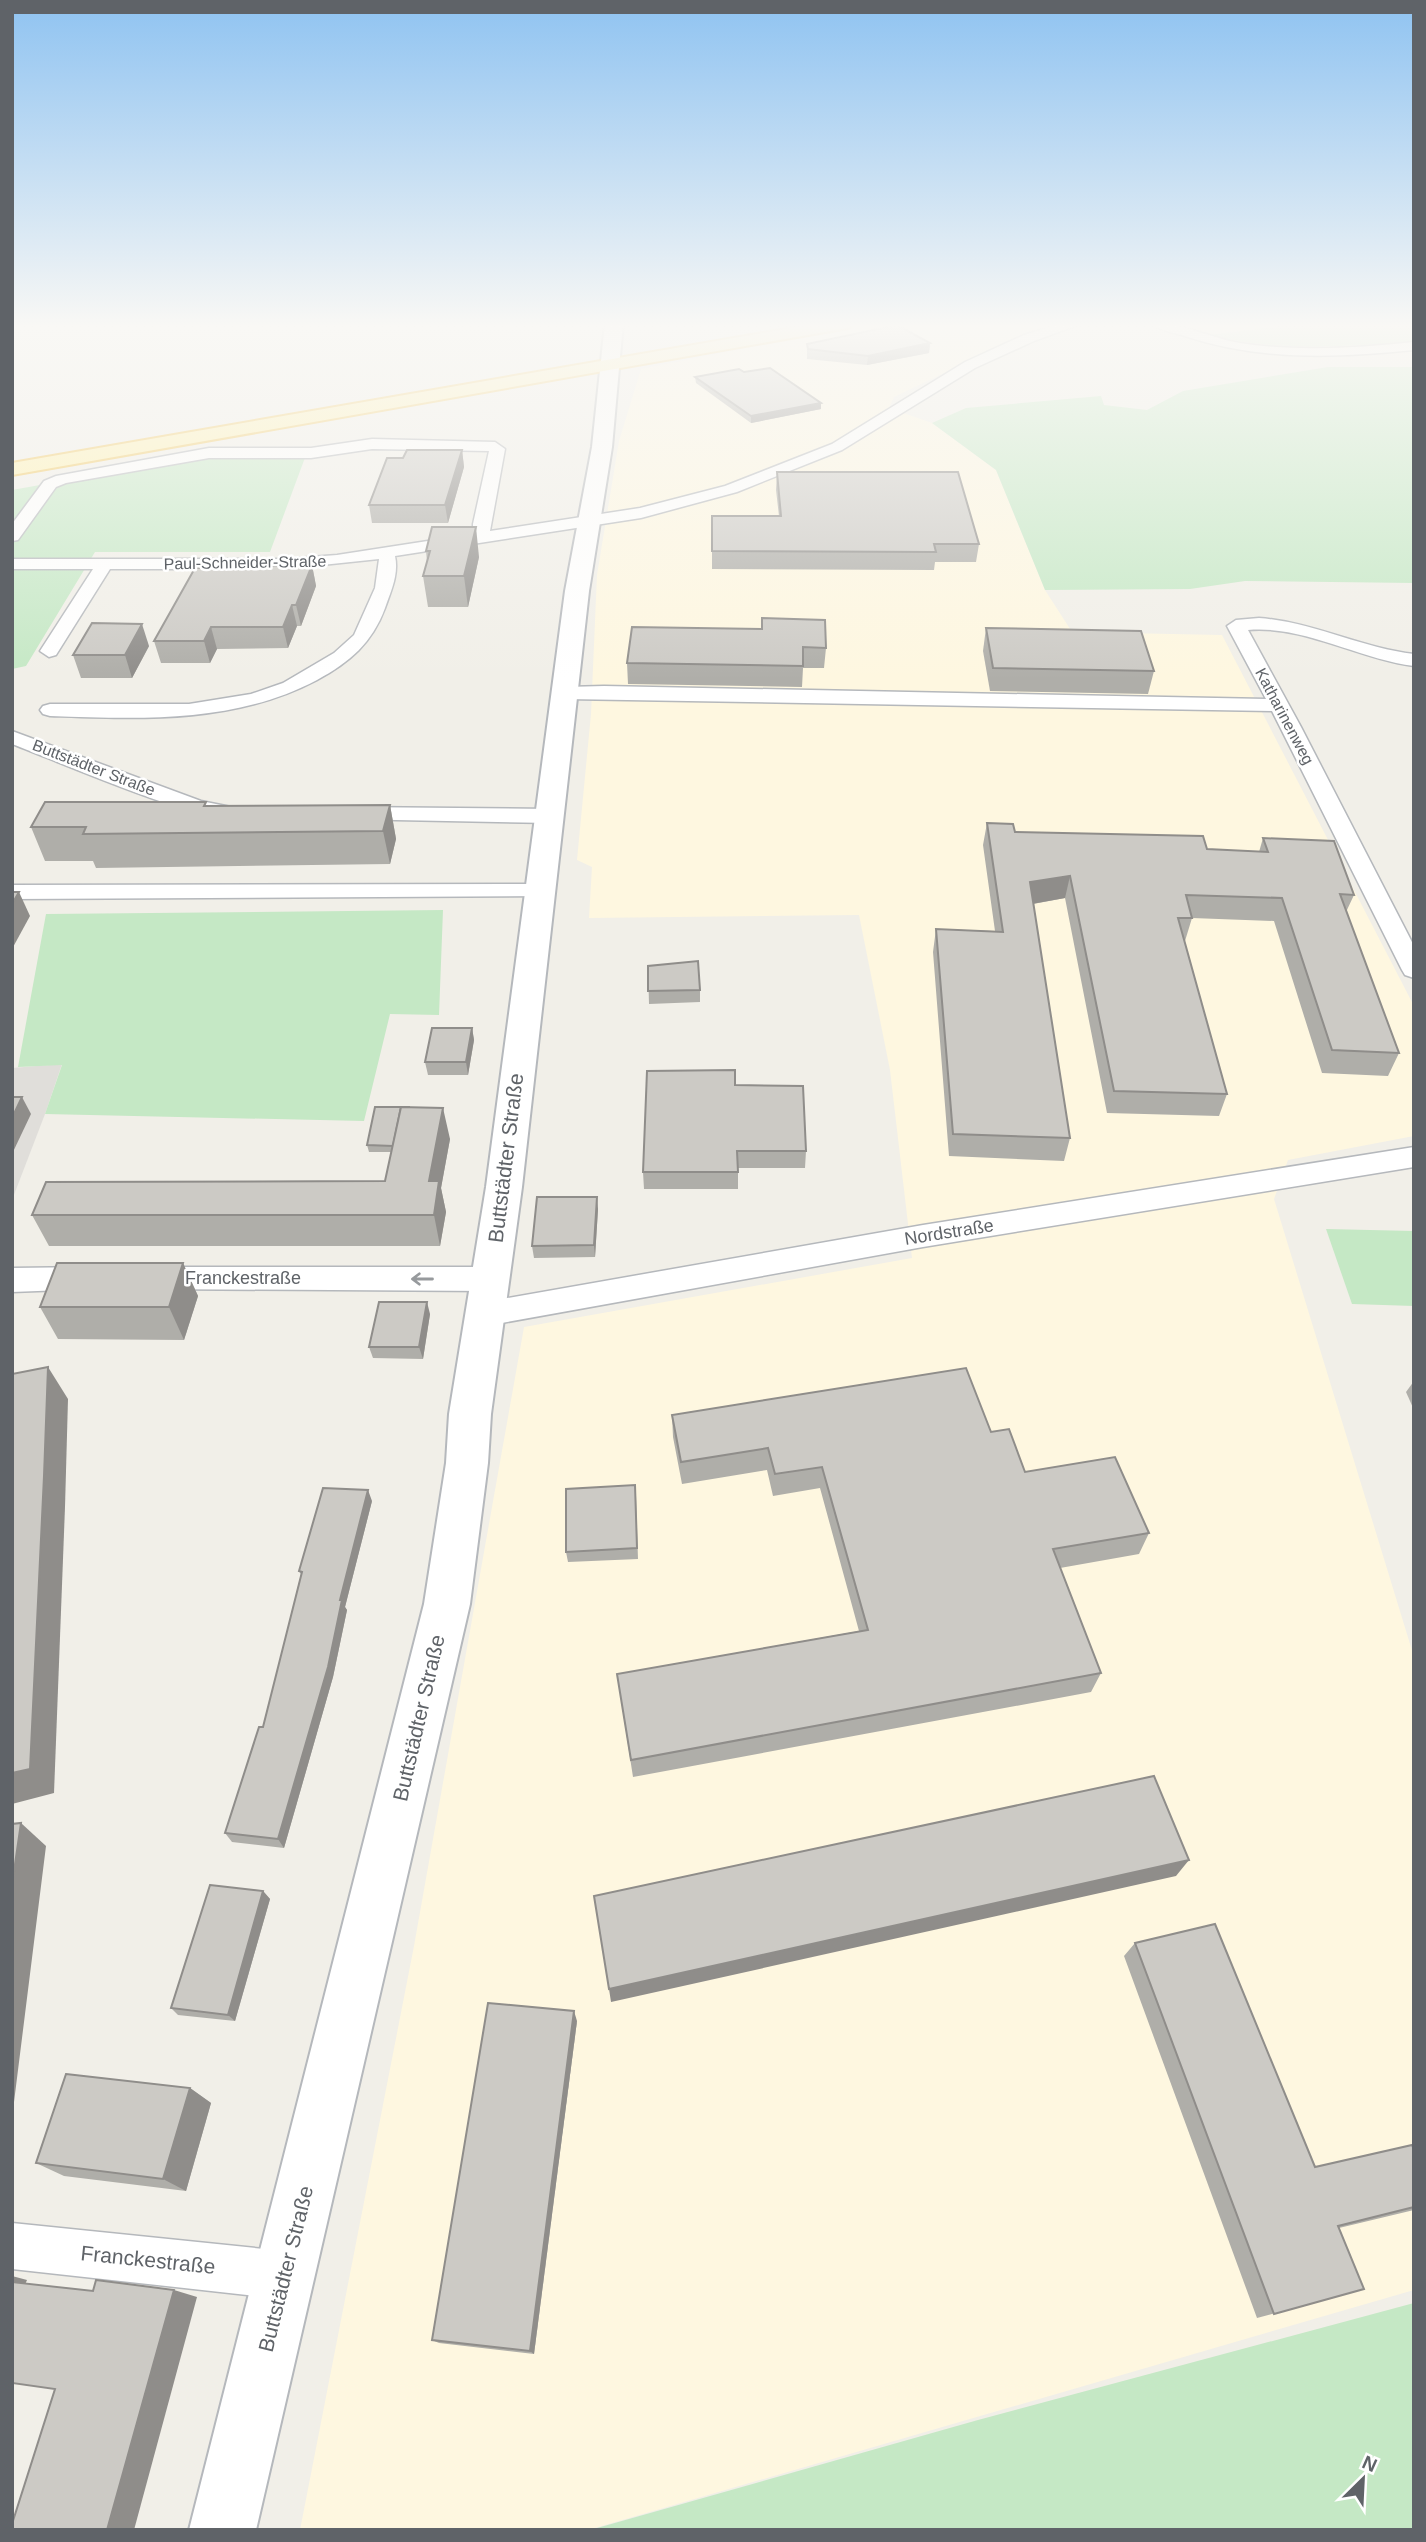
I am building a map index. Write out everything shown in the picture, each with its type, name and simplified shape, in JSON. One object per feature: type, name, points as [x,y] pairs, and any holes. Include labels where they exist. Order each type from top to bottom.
[{"type":"main road","points":[[12,469],[170,442]]},
{"type":"street","name":"Buttstädter Straße","points":[[222,2530],[447,1604],[551,816],[577,592],[602,442]]},
{"type":"street","name":"Paul-Schneider-Straße","points":[[12,564],[284,564],[385,552],[657,510],[777,473],[847,442]]},
{"type":"street","points":[[12,536],[50,484],[62,479],[209,453],[311,453],[372,444],[495,447],[497,449],[481,524],[482,537]]},
{"type":"street","points":[[595,492],[621,504],[657,510]]},
{"type":"street","points":[[50,710],[169,713],[217,708],[253,700],[305,681],[362,641],[387,572],[388,560],[385,552]]},
{"type":"street","points":[[49,651],[105,564]]},
{"type":"street","name":"Katharinenweg","points":[[1414,660],[1378,655],[1292,626],[1270,622],[1236,626],[1414,970]]},
{"type":"street","points":[[566,693],[1279,705]]},
{"type":"street","name":"Buttstädter Straße","points":[[12,737],[195,806],[239,813]]},
{"type":"street","points":[[331,814],[551,816]]},
{"type":"street","points":[[12,892],[540,891]]},
{"type":"street","name":"Nordstraße","points":[[487,1297],[923,1236],[1414,1157]]},
{"type":"street","name":"Franckestraße","points":[[16,1288],[118,1278],[487,1297]]},
{"type":"street","name":"Franckestraße","points":[[12,2246],[284,2275]]},
{"type":"shaded area","points":[[619,442],[957,442],[996,470],[1045,590],[1072,632],[1222,635],[1414,1006],[1414,1136],[1288,1160],[1274,1199],[1414,1657],[1414,2290],[588,2530],[300,2530],[414,1946],[524,1327],[912,1258],[890,1070],[859,915],[589,918],[592,867],[577,860],[591,714],[597,575]]},
{"type":"shaded area","points":[[62,1064],[45,1114],[12,1200],[12,1068]]},
{"type":"green space","points":[[957,442],[1414,442],[1414,583],[1245,581],[1190,589],[1045,590],[996,470]]},
{"type":"green space","points":[[306,455],[270,552],[95,552],[26,666],[12,669],[12,490],[202,456]]},
{"type":"green space","points":[[443,910],[439,1015],[390,1014],[364,1121],[45,1114],[62,1065],[18,1067],[46,914]]},
{"type":"green space","points":[[1326,1229],[1414,1231],[1414,1306],[1352,1304]]},
{"type":"green space","points":[[1414,2303],[1414,2530],[590,2530],[978,2420]]},
{"type":"building","points":[[407,450],[462,450],[445,505],[369,505],[387,458],[403,458]]},
{"type":"building","points":[[777,472],[958,472],[979,544],[934,544],[936,552],[712,551],[712,516],[781,516]]},
{"type":"building","points":[[432,527],[476,527],[464,576],[423,576],[430,551],[426,551]]},
{"type":"building","points":[[312,565],[296,605],[292,605],[283,627],[211,627],[204,641],[154,641],[195,568]]},
{"type":"building","points":[[762,618],[825,620],[826,648],[803,647],[803,666],[627,663],[632,627],[762,629]]},
{"type":"building","points":[[92,623],[142,624],[125,655],[73,655]]},
{"type":"building","points":[[986,628],[1141,631],[1154,671],[993,668]]},
{"type":"building","points":[[45,802],[206,802],[204,806],[390,805],[383,831],[83,834],[86,827],[31,827]]},
{"type":"building","points":[[987,823],[1013,824],[1015,832],[1203,836],[1207,849],[1268,852],[1263,838],[1334,841],[1354,895],[1340,894],[1399,1053],[1332,1050],[1282,898],[1186,895],[1192,918],[1178,918],[1227,1094],[1114,1091],[1070,876],[1030,882],[1070,1138],[953,1134],[936,929],[1003,932]]},
{"type":"building","points":[[12,892],[19,892],[12,904]]},
{"type":"building","points":[[698,961],[700,990],[648,991],[648,966]]},
{"type":"building","points":[[432,1028],[472,1028],[466,1062],[425,1062]]},
{"type":"building","points":[[735,1070],[735,1085],[803,1086],[806,1151],[737,1151],[738,1172],[643,1172],[647,1071]]},
{"type":"building","points":[[12,1097],[22,1097],[12,1118]]},
{"type":"building","points":[[375,1107],[401,1107],[393,1146],[367,1145]]},
{"type":"building","points":[[401,1107],[443,1108],[429,1181],[439,1181],[434,1215],[32,1215],[46,1182],[385,1181]]},
{"type":"building","points":[[537,1197],[597,1197],[594,1245],[532,1246]]},
{"type":"building","points":[[57,1263],[183,1263],[169,1307],[40,1307]]},
{"type":"building","points":[[379,1302],[427,1302],[419,1347],[369,1347]]},
{"type":"building","points":[[48,1367],[30,1769],[12,1773],[12,1374]]},
{"type":"building","points":[[966,1368],[991,1432],[1009,1429],[1025,1472],[1115,1457],[1149,1533],[1053,1549],[1101,1673],[631,1760],[617,1674],[868,1630],[822,1467],[775,1474],[768,1448],[681,1462],[672,1415]]},
{"type":"building","points":[[635,1485],[637,1548],[566,1552],[566,1489]]},
{"type":"building","points":[[323,1488],[368,1490],[340,1600],[328,1667],[278,1839],[225,1833],[259,1727],[263,1727],[302,1572],[299,1571]]},
{"type":"building","points":[[1154,1776],[1189,1860],[609,1989],[594,1896]]},
{"type":"building","points":[[21,1823],[12,1885],[12,1824]]},
{"type":"building","points":[[210,1885],[263,1891],[228,2015],[171,2008]]},
{"type":"building","points":[[1215,1924],[1315,2167],[1412,2145],[1414,2150],[1414,2207],[1338,2226],[1364,2289],[1274,2314],[1135,1943]]},
{"type":"building","points":[[488,2003],[574,2011],[530,2351],[432,2340]]},
{"type":"building","points":[[66,2074],[190,2088],[163,2179],[36,2163]]},
{"type":"building","points":[[96,2280],[174,2290],[107,2530],[12,2530],[55,2389],[12,2383],[12,2282],[93,2291]]}]
